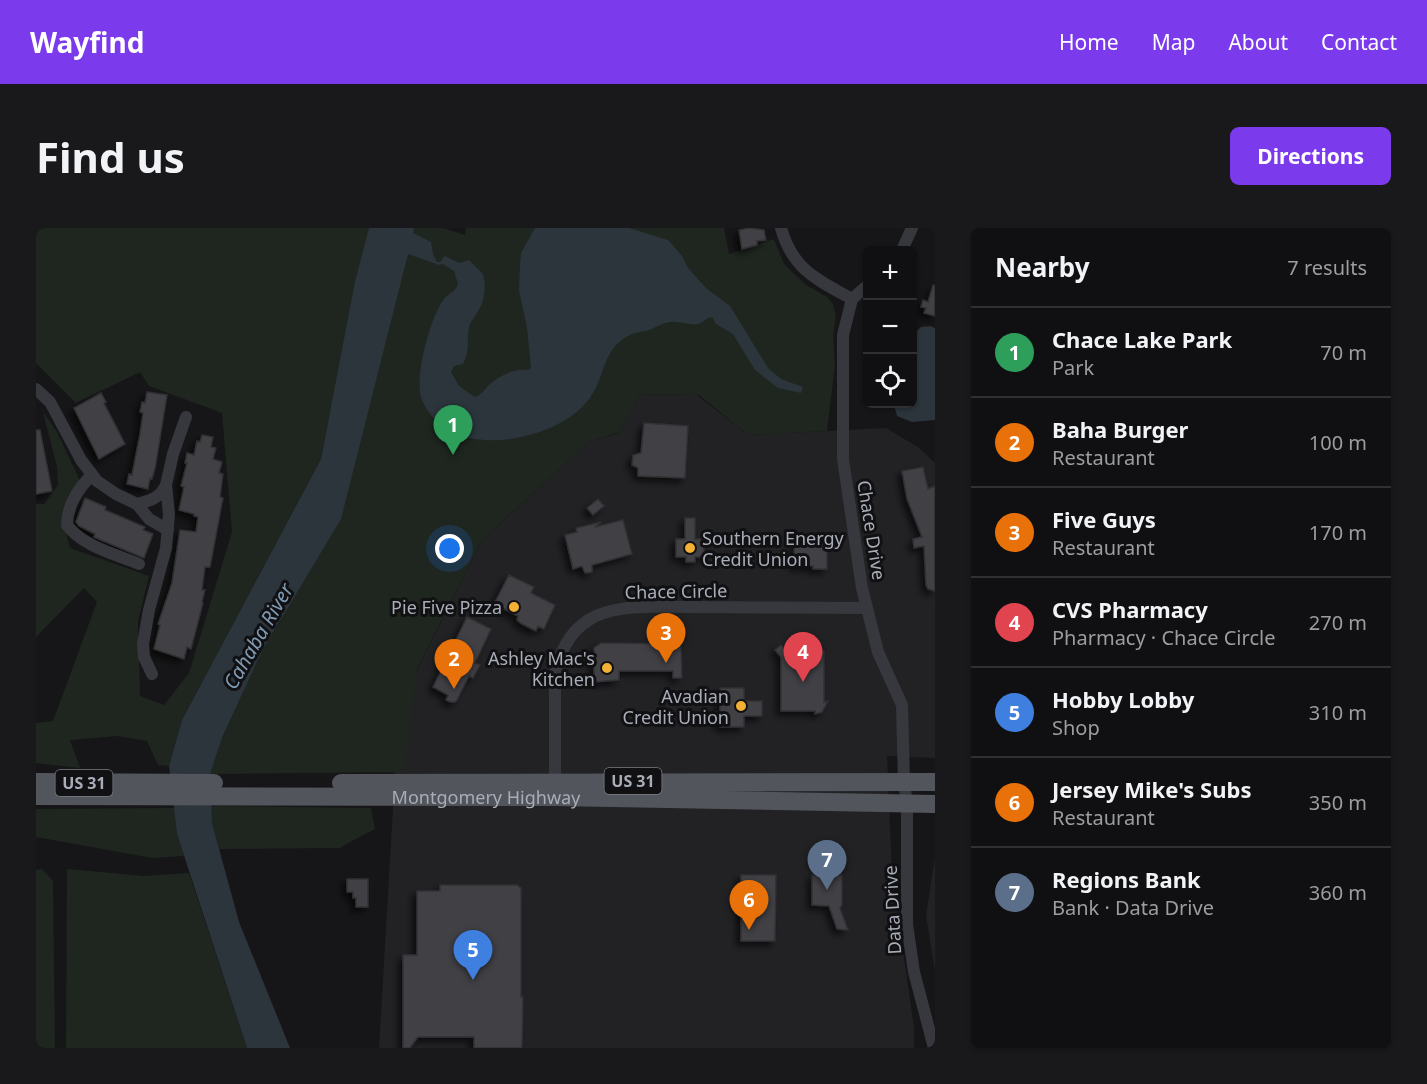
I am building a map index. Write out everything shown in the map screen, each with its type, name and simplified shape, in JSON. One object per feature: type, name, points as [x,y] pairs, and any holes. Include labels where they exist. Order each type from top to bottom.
[{"type":"main road","name":"Montgomery Highway","points":[[36,782],[132,790]]},
{"type":"main road","name":"Montgomery Highway","points":[[36,796],[132,790],[332,789],[555,782],[935,782]]},
{"type":"main road","name":"Montgomery Highway","points":[[332,789],[568,797],[935,804]]},
{"type":"street","points":[[781,228],[786,245],[797,262],[815,278],[852,299],[863,289]]},
{"type":"street","points":[[904,246],[912,228]]},
{"type":"street","name":"Chace Drive","points":[[852,299],[843,335],[843,459],[862,588],[878,652],[902,705],[904,782],[907,804]]},
{"type":"street","points":[[36,389],[50,402],[92,475],[101,484],[137,504],[149,519],[168,530]]},
{"type":"street","points":[[137,504],[154,499],[161,494],[166,485],[175,447],[186,417]]},
{"type":"street","points":[[92,475],[80,487],[71,506],[67,525],[72,532],[86,541],[138,564]]},
{"type":"street","points":[[152,674],[144,657],[143,644],[149,610],[166,548],[168,530],[166,485]]},
{"type":"street","name":"Chace Circle","points":[[555,782],[557,664],[570,637],[596,616],[618,609],[669,607],[867,608]]},
{"type":"street","name":"Data Drive","points":[[907,804],[907,924],[914,972],[934,1048]]},
{"type":"shaded area","points":[[36,228],[443,228],[465,235],[466,228],[724,228],[729,254],[774,239],[784,264],[806,285],[827,297],[833,304],[836,316],[833,336],[835,365],[827,431],[748,435],[699,395],[641,394],[619,432],[589,442],[482,540],[417,669],[404,772],[210,774],[222,738],[262,651],[280,622],[332,468],[330,412],[321,459],[182,720],[169,766],[158,765],[147,741],[117,736],[70,740],[80,768],[36,763],[36,723],[53,721],[97,602],[84,588],[36,637],[36,504],[44,504],[58,485],[57,467],[43,412],[57,432],[83,487],[63,522],[70,548],[149,576],[138,621],[140,696],[164,705],[189,673],[232,532],[222,413],[149,386],[140,372],[76,403],[36,363]]},
{"type":"shaded area","points":[[641,394],[697,395],[748,435],[886,428],[918,447],[935,463],[935,758],[887,756],[892,872],[914,1028],[914,1048],[379,1048],[399,706],[482,540],[589,442],[618,433]]},
{"type":"shaded area","points":[[211,806],[371,808],[375,829],[339,848],[219,849],[212,823]]},
{"type":"shaded area","points":[[174,808],[177,834],[184,856],[152,858],[36,837],[36,809]]},
{"type":"shaded area","points":[[935,857],[935,971],[926,915]]},
{"type":"shaded area","points":[[42,869],[53,881],[55,1048],[36,1048],[36,870]]},
{"type":"shaded area","points":[[67,869],[144,876],[189,873],[247,1048],[66,1048]]},
{"type":"water","name":"Cahaba River","points":[[369,228],[414,228],[413,233],[431,242],[437,262],[445,256],[459,263],[469,260],[483,274],[485,288],[483,298],[471,321],[468,349],[463,364],[454,366],[451,372],[459,386],[475,397],[503,375],[531,368],[527,327],[519,291],[521,253],[535,228],[629,228],[668,240],[706,288],[730,306],[768,368],[781,379],[803,387],[801,393],[778,388],[755,370],[733,334],[716,324],[713,318],[710,317],[695,324],[668,322],[632,334],[616,345],[593,393],[581,408],[566,420],[526,436],[504,440],[482,440],[463,436],[446,429],[431,415],[421,397],[420,387],[422,361],[433,320],[443,300],[458,284],[454,271],[443,264],[439,265],[408,254],[341,519],[262,651],[222,738],[210,774],[212,823],[239,922],[290,1048],[247,1048],[177,834],[169,766],[182,720],[321,459],[355,282]]},
{"type":"water","points":[[921,327],[935,328],[935,420],[912,422],[897,416],[895,408],[917,408],[917,331]]},
{"type":"building","points":[[749,228],[764,230],[766,240],[757,241],[757,245],[742,249],[739,230]]},
{"type":"building","points":[[933,285],[935,286],[935,316],[924,313],[926,308],[921,307],[923,300],[928,302]]},
{"type":"building","points":[[147,392],[167,395],[155,469],[148,489],[127,484],[129,474],[132,475],[143,413],[140,412]]},
{"type":"building","points":[[101,393],[125,444],[99,459],[74,408]]},
{"type":"building","points":[[644,423],[688,426],[685,478],[638,476],[638,468],[632,465],[633,455],[641,453]]},
{"type":"building","points":[[36,430],[40,430],[52,491],[36,494]]},
{"type":"building","points":[[202,435],[213,437],[211,447],[216,448],[213,459],[222,462],[219,473],[223,474],[220,497],[223,498],[210,567],[205,567],[203,603],[191,649],[187,647],[184,659],[154,649],[160,625],[158,624],[172,583],[180,530],[196,532],[198,517],[179,510],[187,453],[194,455],[197,441],[200,442]]},
{"type":"building","points":[[923,467],[928,489],[935,486],[935,591],[928,589],[926,585],[924,546],[914,548],[913,539],[922,537],[907,499],[902,471]]},
{"type":"building","points":[[85,498],[106,507],[105,510],[145,527],[143,530],[153,534],[144,558],[94,537],[95,534],[79,526],[76,522]]},
{"type":"building","points":[[598,499],[604,506],[593,515],[587,508]]},
{"type":"building","name":"Southern Energy Credit Union","points":[[685,518],[695,518],[695,539],[704,539],[704,557],[695,557],[695,562],[686,562],[686,557],[676,557],[676,539],[685,539]]},
{"type":"building","points":[[623,520],[632,554],[592,565],[592,572],[585,573],[582,566],[573,569],[565,535],[577,532],[576,528],[601,522],[595,527]]},
{"type":"building","points":[[795,542],[827,542],[827,569],[795,566],[793,564]]},
{"type":"building","points":[[509,575],[534,587],[531,593],[555,605],[544,629],[538,626],[536,631],[522,624],[517,620],[518,616],[494,604]]},
{"type":"building","points":[[467,617],[491,629],[475,663],[480,665],[473,678],[469,676],[457,700],[450,702],[446,700],[448,695],[433,687]]},
{"type":"building","points":[[601,643],[681,644],[682,678],[673,678],[673,671],[619,671],[619,680],[594,682],[594,648]]},
{"type":"building","points":[[781,645],[787,651],[824,651],[824,702],[828,701],[822,712],[815,714],[815,711],[781,711],[781,657],[775,650]]},
{"type":"building","name":"Avadian Credit Union","points":[[720,688],[744,688],[744,701],[762,701],[762,716],[744,716],[744,727],[720,727],[720,722],[717,722],[717,712],[720,712]]},
{"type":"building","points":[[741,875],[776,875],[775,941],[741,941]]},
{"type":"building","points":[[812,875],[842,875],[842,905],[840,908],[848,930],[837,929],[829,906],[812,905]]},
{"type":"building","points":[[347,879],[368,879],[368,907],[356,907],[353,892],[347,892]]},
{"type":"building","points":[[440,885],[517,885],[521,888],[522,1048],[474,1048],[474,1037],[418,1037],[410,1048],[403,1048],[403,955],[417,955],[417,891],[440,891]]},
{"type":"place","name":"Chace Lake Park","points":[[453,455]]},
{"type":"place","name":"Southern Energy Credit Union","points":[[690,548]]},
{"type":"place","name":"Pie Five Pizza","points":[[514,607]]},
{"type":"place","name":"Five Guys","points":[[666,663]]},
{"type":"place","name":"Ashley Mac's Kitchen","points":[[607,668]]},
{"type":"place","name":"CVS Pharmacy","points":[[803,682]]},
{"type":"place","name":"Baha Burger","points":[[454,689]]},
{"type":"place","name":"Avadian Credit Union","points":[[741,706]]},
{"type":"place","name":"Regions Bank","points":[[827,890]]},
{"type":"place","name":"Jersey Mike's Subs","points":[[749,930]]},
{"type":"place","name":"Hobby Lobby","points":[[473,980]]}]
